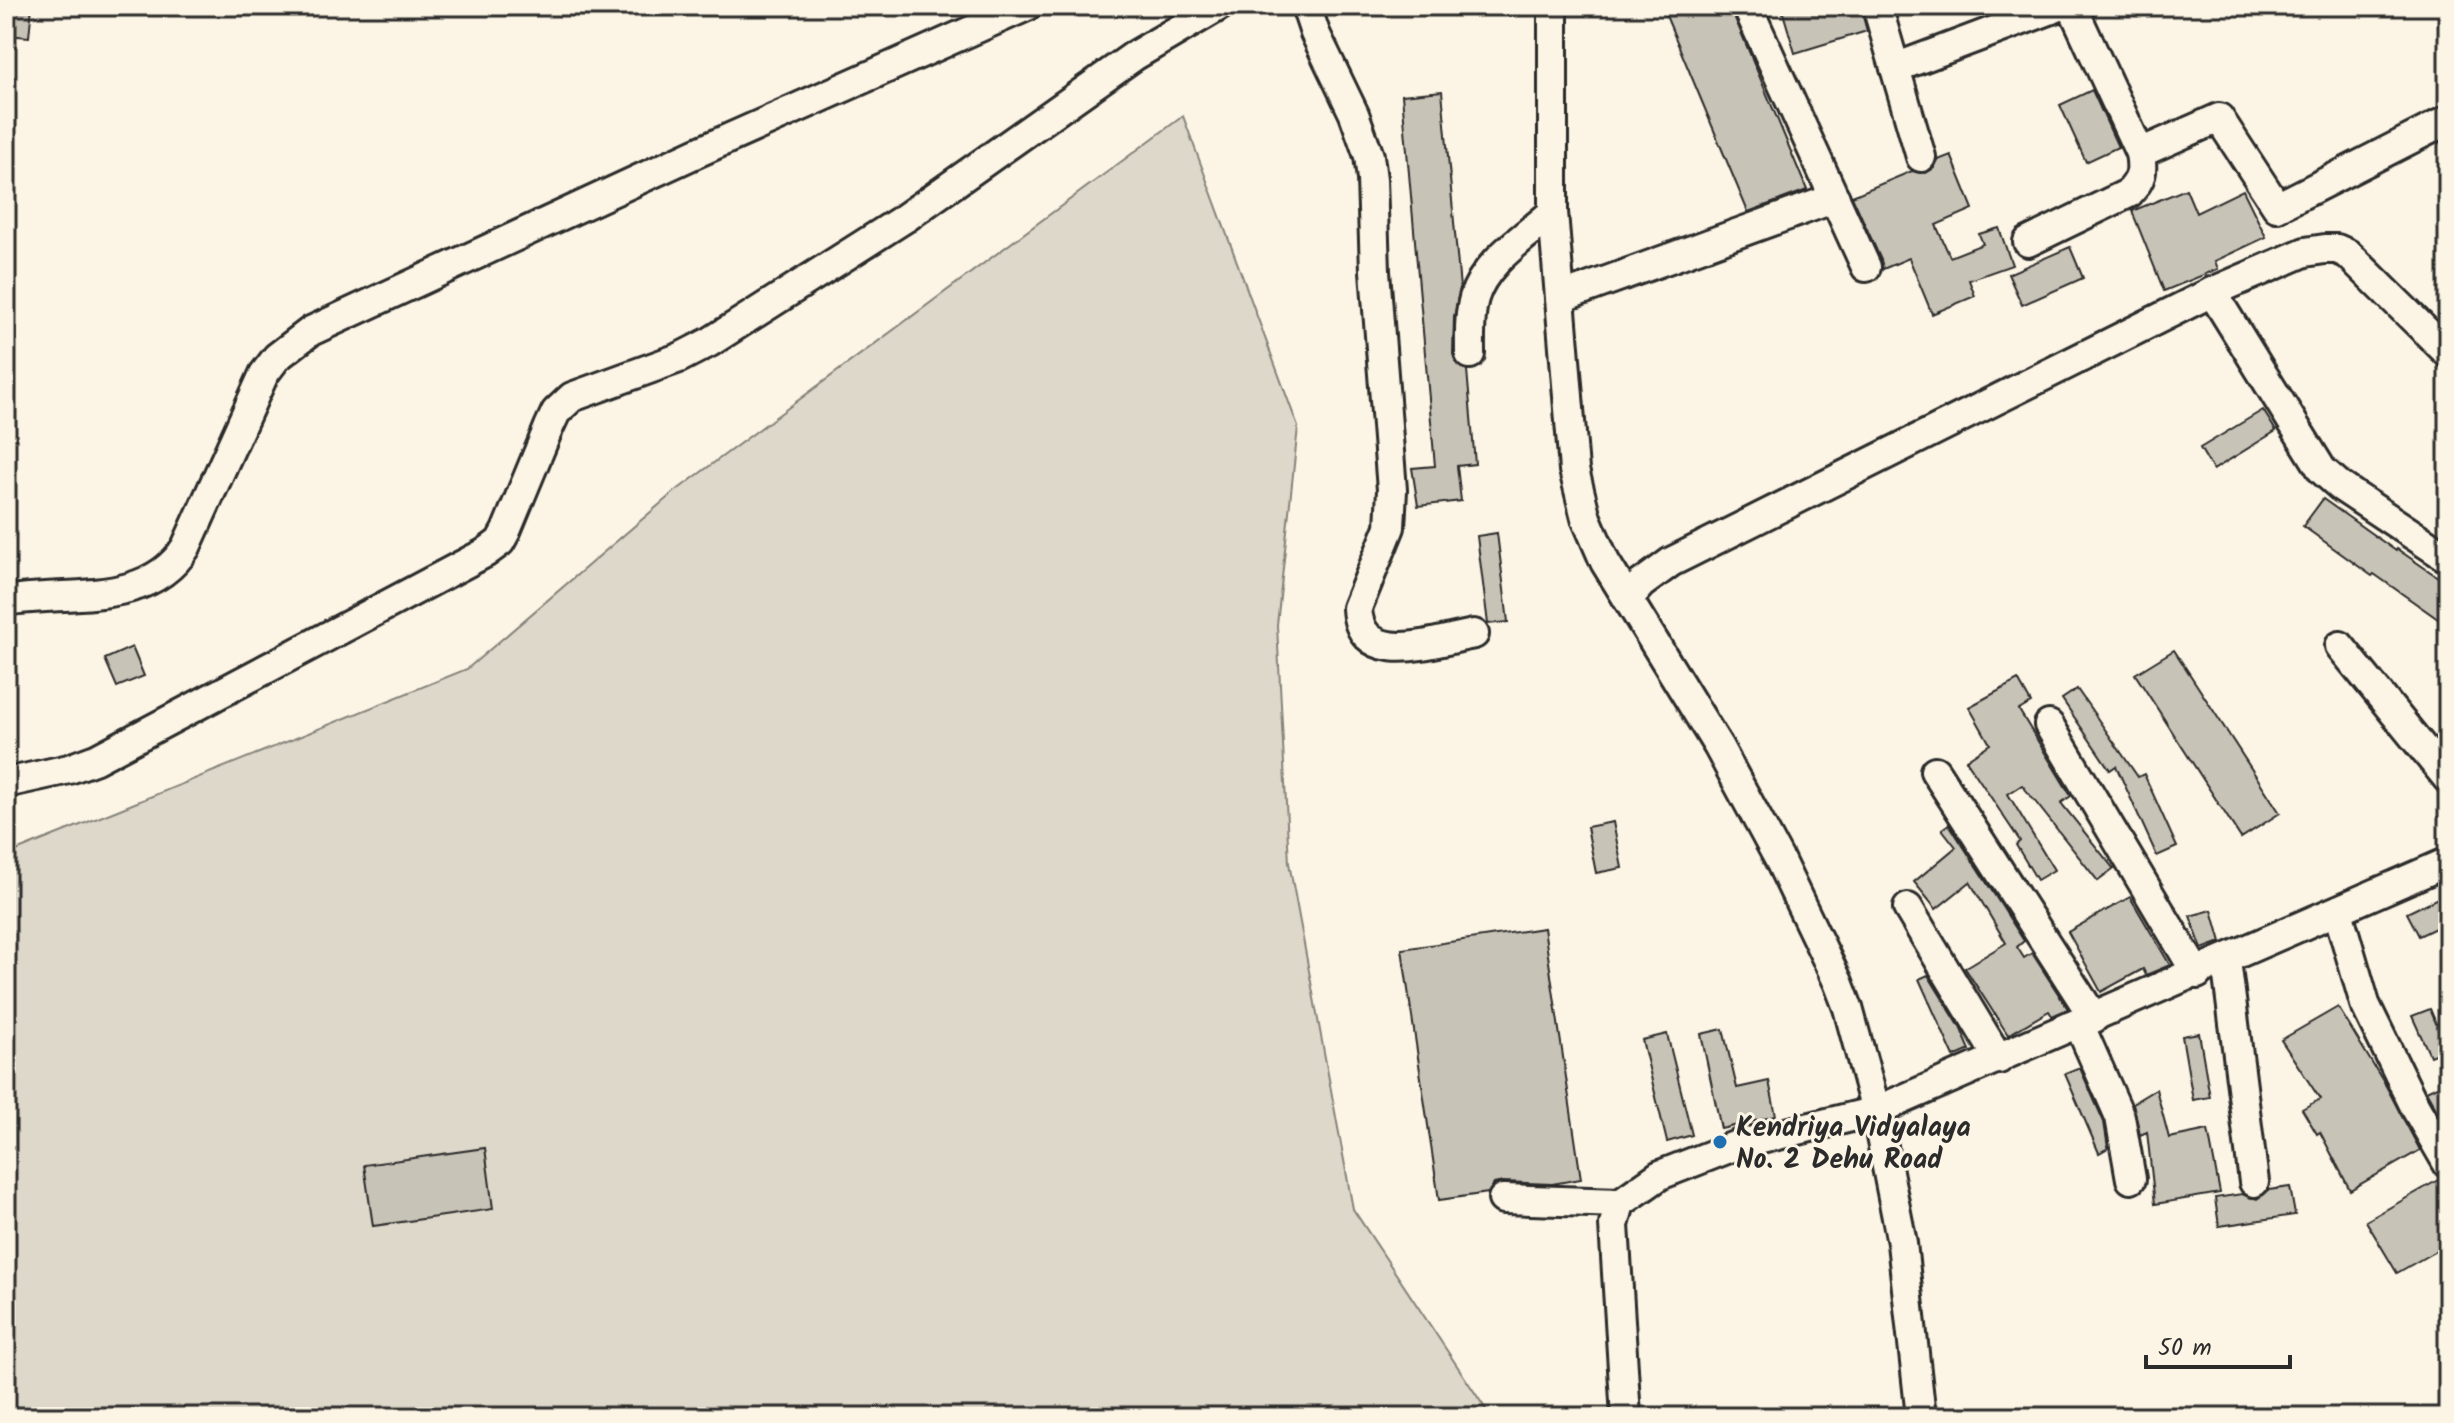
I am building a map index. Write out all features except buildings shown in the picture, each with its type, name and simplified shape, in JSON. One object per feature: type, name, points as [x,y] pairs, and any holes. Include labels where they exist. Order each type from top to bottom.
[{"type":"lane","points":[[6,601],[39,595],[63,597],[95,594],[130,587],[168,570],[186,547],[264,374],[277,357],[311,331],[696,153],[1027,6]]},
{"type":"lane","points":[[6,783],[69,769],[96,759],[485,553],[500,542],[556,412],[572,397],[679,358],[710,342],[905,218],[1134,56],[1219,6]]},
{"type":"lane","points":[[1306,6],[1315,33],[1362,135],[1372,179],[1375,271],[1392,490],[1390,527],[1357,608],[1358,622],[1366,636],[1385,647],[1474,634]]},
{"type":"lane","points":[[1529,6],[1552,19],[1553,212],[1574,470],[1586,518],[1605,562],[1718,746],[1779,859],[1838,982],[1876,1111],[1902,1243],[1921,1417]]},
{"type":"lane","points":[[1747,6],[1866,267]]},
{"type":"lane","points":[[1877,6],[1921,157]]},
{"type":"lane","points":[[1895,68],[2060,6]]},
{"type":"lane","points":[[2028,242],[2129,193],[2140,181],[2143,167],[2140,153],[2072,6]]},
{"type":"lane","points":[[2140,153],[2219,118],[2277,207],[2448,120]]},
{"type":"lane","points":[[1560,298],[1835,198]]},
{"type":"lane","points":[[1470,354],[1474,299],[1481,282],[1490,268],[1553,212]]},
{"type":"lane","points":[[1628,599],[1641,584],[1671,562],[2212,292],[2305,252],[2337,249],[2348,254],[2448,353]]},
{"type":"lane","points":[[2212,292],[2322,470],[2340,486],[2448,558]]},
{"type":"lane","points":[[2340,646],[2448,779]]},
{"type":"lane","points":[[2049,725],[2197,974]]},
{"type":"lane","points":[[1935,771],[2087,1021],[2120,1117],[2131,1179]]},
{"type":"lane","points":[[1503,1199],[1620,1203],[1660,1175],[1737,1145],[1876,1111],[2197,974],[2448,862]]},
{"type":"lane","points":[[1908,908],[1999,1059]]},
{"type":"lane","points":[[2338,912],[2365,1004],[2415,1107],[2448,1164]]},
{"type":"lane","points":[[2226,960],[2254,1182]]},
{"type":"lane","points":[[1620,1203],[1614,1225],[1626,1417]]},
{"type":"shaded area","points":[[1183,116],[1298,427],[1277,625],[1289,863],[1353,1209],[1491,1417],[6,1417],[6,855],[467,669],[673,493]]},
{"type":"place","name":"Kendriya Vidyalaya No. 2 Dehu Road","points":[[1720,1142]]}]
